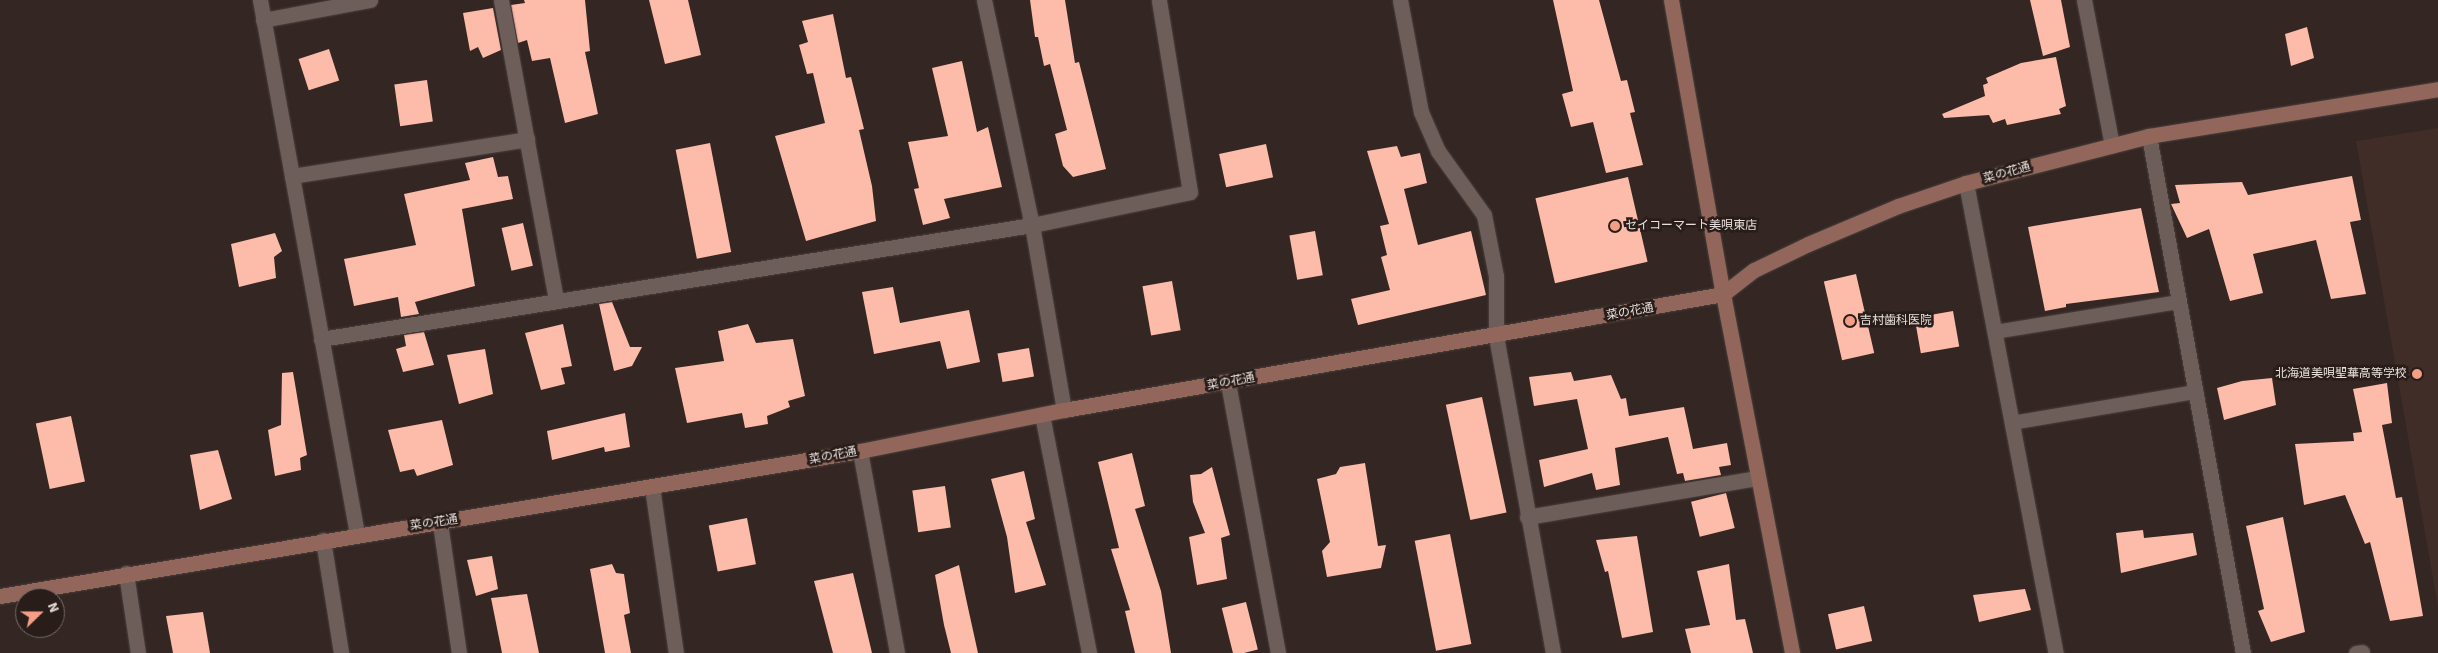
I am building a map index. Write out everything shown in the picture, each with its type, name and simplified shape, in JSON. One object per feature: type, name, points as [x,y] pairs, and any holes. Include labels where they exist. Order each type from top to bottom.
[{"type":"street","points":[[260,0],[357,534]]},
{"type":"street","points":[[263,20],[370,0]]},
{"type":"street","points":[[501,0],[556,302]]},
{"type":"street","points":[[984,0],[1032,225],[1064,410]]},
{"type":"street","points":[[321,339],[1032,225],[1190,192],[1159,0]]},
{"type":"street","points":[[1400,0],[1421,112],[1438,151],[1484,215],[1496,276],[1496,336],[1526,517],[1553,653]]},
{"type":"street","points":[[1671,0],[1723,294],[1792,653]]},
{"type":"street","points":[[2084,0],[2112,145]]},
{"type":"street","name":"菜の花通","points":[[0,596],[357,534],[440,523],[860,452],[1064,410],[1496,336],[1723,294],[1754,270],[1808,244],[1898,206],[1966,183],[2149,136],[2438,89]]},
{"type":"street","points":[[2149,136],[2243,653]]},
{"type":"street","points":[[292,176],[527,139]]},
{"type":"street","points":[[1966,183],[2056,653]]},
{"type":"street","points":[[1228,383],[1278,653]]},
{"type":"street","points":[[1042,415],[1090,653]]},
{"type":"street","points":[[860,452],[897,653]]},
{"type":"street","points":[[1526,517],[1758,478]]},
{"type":"street","points":[[652,487],[676,653]]},
{"type":"street","points":[[440,523],[459,653]]},
{"type":"street","points":[[323,540],[341,653]]},
{"type":"street","points":[[126,573],[138,653]]},
{"type":"lane","points":[[1995,332],[2179,302]]},
{"type":"lane","points":[[2012,423],[2196,392]]},
{"type":"shaded area","name":"北海道美唄聖華高等学校","points":[[2438,128],[2438,607],[2356,141]]},
{"type":"building","points":[[524,0],[585,0],[590,51],[585,52],[598,114],[565,123],[550,58],[532,61],[527,40],[518,43],[511,5],[525,3]]},
{"type":"building","points":[[649,0],[688,0],[701,55],[665,64]]},
{"type":"building","points":[[1030,0],[1065,0],[1075,63],[1079,62],[1106,169],[1073,177],[1063,166],[1055,134],[1067,130],[1050,64],[1044,66],[1038,37],[1035,37]]},
{"type":"building","points":[[1553,0],[1599,0],[1621,81],[1627,80],[1635,112],[1630,113],[1643,165],[1606,173],[1593,122],[1571,127],[1562,94],[1573,91]]},
{"type":"building","points":[[2030,0],[2061,0],[2070,47],[2043,56]]},
{"type":"building","points":[[493,8],[501,50],[483,58],[478,47],[470,51],[463,13]]},
{"type":"building","points":[[833,14],[846,78],[851,77],[864,129],[859,130],[872,186],[876,221],[806,241],[775,136],[825,123],[813,73],[807,74],[799,45],[808,42],[802,21]]},
{"type":"building","points":[[2307,27],[2314,58],[2291,66],[2285,34]]},
{"type":"building","points":[[329,49],[339,80],[309,90],[299,59]]},
{"type":"building","points":[[2056,57],[2066,106],[2059,109],[2061,114],[2007,125],[2005,119],[1993,123],[1989,115],[1944,118],[1942,114],[1985,96],[1983,85],[1988,83],[1986,78],[2021,63]]},
{"type":"building","points":[[962,61],[977,132],[988,127],[1002,187],[944,199],[950,218],[923,225],[914,189],[919,188],[908,142],[948,136],[932,68]]},
{"type":"building","points":[[427,80],[433,122],[400,126],[394,85]]},
{"type":"building","points":[[710,143],[731,252],[697,259],[676,150]]},
{"type":"building","points":[[1266,144],[1273,177],[1226,187],[1219,154]]},
{"type":"building","points":[[1397,146],[1401,157],[1420,153],[1427,183],[1404,189],[1418,245],[1471,231],[1486,295],[1358,325],[1351,299],[1390,290],[1381,257],[1387,255],[1380,226],[1389,224],[1367,151]]},
{"type":"building","points":[[493,157],[498,177],[508,176],[513,199],[462,209],[475,286],[415,302],[419,314],[401,317],[398,297],[354,306],[344,259],[416,245],[404,194],[470,180],[465,163]]},
{"type":"building","points":[[2352,176],[2361,220],[2350,222],[2366,294],[2331,299],[2316,240],[2253,254],[2263,293],[2230,301],[2209,229],[2187,238],[2171,204],[2180,203],[2175,185],[2242,182],[2248,195]]},
{"type":"building","points":[[1628,177],[1648,262],[1555,283],[1535,198]]},
{"type":"building","points":[[2141,208],[2159,292],[2066,304],[2066,307],[2045,311],[2028,227]]},
{"type":"building","points":[[523,223],[533,266],[511,271],[502,228]]},
{"type":"building","points":[[1315,231],[1323,275],[1297,280],[1289,236]]},
{"type":"building","points":[[275,233],[282,251],[274,257],[276,278],[239,287],[231,244]]},
{"type":"building","name":"吉村歯科医院","points":[[1856,274],[1874,353],[1842,360],[1824,281]]},
{"type":"building","points":[[1172,281],[1181,330],[1151,335],[1142,286]]},
{"type":"building","points":[[893,287],[900,323],[969,310],[980,362],[947,369],[940,341],[874,354],[862,292]]},
{"type":"building","points":[[612,302],[630,347],[642,347],[632,366],[614,371],[599,304]]},
{"type":"building","points":[[1953,311],[1959,346],[1921,353],[1915,318]]},
{"type":"building","points":[[563,324],[572,366],[561,368],[565,384],[541,390],[525,333]]},
{"type":"building","points":[[748,324],[756,343],[793,339],[805,396],[788,401],[790,407],[767,416],[768,424],[745,428],[742,413],[687,423],[675,368],[724,361],[718,331]]},
{"type":"building","points":[[424,332],[434,365],[403,372],[396,349],[406,346],[404,335]]},
{"type":"building","points":[[1029,348],[1034,377],[1003,382],[997,354]]},
{"type":"building","points":[[485,349],[493,394],[459,404],[447,355]]},
{"type":"building","points":[[293,372],[307,455],[300,458],[301,470],[275,476],[268,430],[281,425],[282,373]]},
{"type":"building","points":[[1571,372],[1574,381],[1611,375],[1621,399],[1626,398],[1629,416],[1684,407],[1693,449],[1727,443],[1731,465],[1719,467],[1721,475],[1685,481],[1683,473],[1677,474],[1668,437],[1615,448],[1620,485],[1596,490],[1592,473],[1544,487],[1539,460],[1588,449],[1577,399],[1534,406],[1529,377]]},
{"type":"building","points":[[2272,378],[2276,405],[2224,420],[2217,388],[2242,381]]},
{"type":"building","points":[[2387,383],[2392,423],[2382,425],[2396,498],[2402,497],[2423,616],[2390,621],[2370,542],[2365,544],[2345,495],[2304,505],[2295,444],[2354,441],[2353,433],[2362,432],[2353,389]]},
{"type":"building","points":[[1482,397],[1507,512],[1470,520],[1446,405]]},
{"type":"building","points":[[625,413],[630,447],[605,452],[604,447],[552,460],[547,431]]},
{"type":"building","points":[[71,416],[85,482],[50,489],[36,423]]},
{"type":"building","points":[[442,420],[453,465],[417,476],[414,469],[400,472],[388,430]]},
{"type":"building","points":[[218,450],[232,499],[200,510],[190,455]]},
{"type":"building","points":[[1132,453],[1145,506],[1135,509],[1161,591],[1171,653],[1135,653],[1125,611],[1130,610],[1111,549],[1119,548],[1098,462]]},
{"type":"building","points":[[1365,463],[1378,546],[1386,545],[1381,568],[1327,577],[1322,551],[1330,542],[1317,479],[1336,474],[1340,467]]},
{"type":"building","points":[[1212,467],[1230,535],[1221,538],[1227,579],[1197,585],[1189,537],[1205,533],[1193,502],[1190,475],[1201,474]]},
{"type":"building","points":[[1024,471],[1035,519],[1026,522],[1046,585],[1015,593],[1007,537],[991,479]]},
{"type":"building","points":[[945,486],[951,528],[918,532],[912,491]]},
{"type":"building","points":[[1726,493],[1735,528],[1700,537],[1691,502]]},
{"type":"building","points":[[2283,517],[2305,632],[2271,642],[2258,611],[2264,609],[2246,526]]},
{"type":"building","points":[[747,518],[756,564],[718,572],[709,525]]},
{"type":"building","points":[[2143,530],[2144,538],[2193,533],[2197,555],[2121,573],[2116,533]]},
{"type":"building","points":[[1450,534],[1471,644],[1436,651],[1415,541]]},
{"type":"building","points":[[1637,536],[1653,632],[1622,638],[1608,571],[1605,572],[1596,540]]},
{"type":"building","points":[[492,556],[498,589],[476,596],[467,560]]},
{"type":"building","points":[[612,564],[616,573],[624,574],[630,613],[624,615],[631,653],[605,653],[590,569]]},
{"type":"building","points":[[1729,564],[1736,620],[1745,619],[1753,653],[1691,653],[1685,629],[1710,625],[1697,571]]},
{"type":"building","points":[[959,565],[978,653],[951,653],[944,625],[935,575]]},
{"type":"building","points":[[853,573],[872,653],[833,653],[814,581]]},
{"type":"building","points":[[2025,589],[2031,610],[1979,622],[1973,595]]},
{"type":"building","points":[[527,594],[539,653],[502,653],[491,598]]},
{"type":"building","points":[[1246,602],[1258,650],[1244,653],[1233,653],[1222,608]]},
{"type":"building","points":[[1864,606],[1872,641],[1836,649],[1828,614]]},
{"type":"building","points":[[203,612],[210,653],[173,653],[166,616]]},
{"type":"place","name":"セイコーマート美唄東店","points":[[1615,226]]},
{"type":"place","name":"吉村歯科医院","points":[[1850,321]]},
{"type":"place","name":"北海道美唄聖華高等学校","points":[[2417,374]]}]
